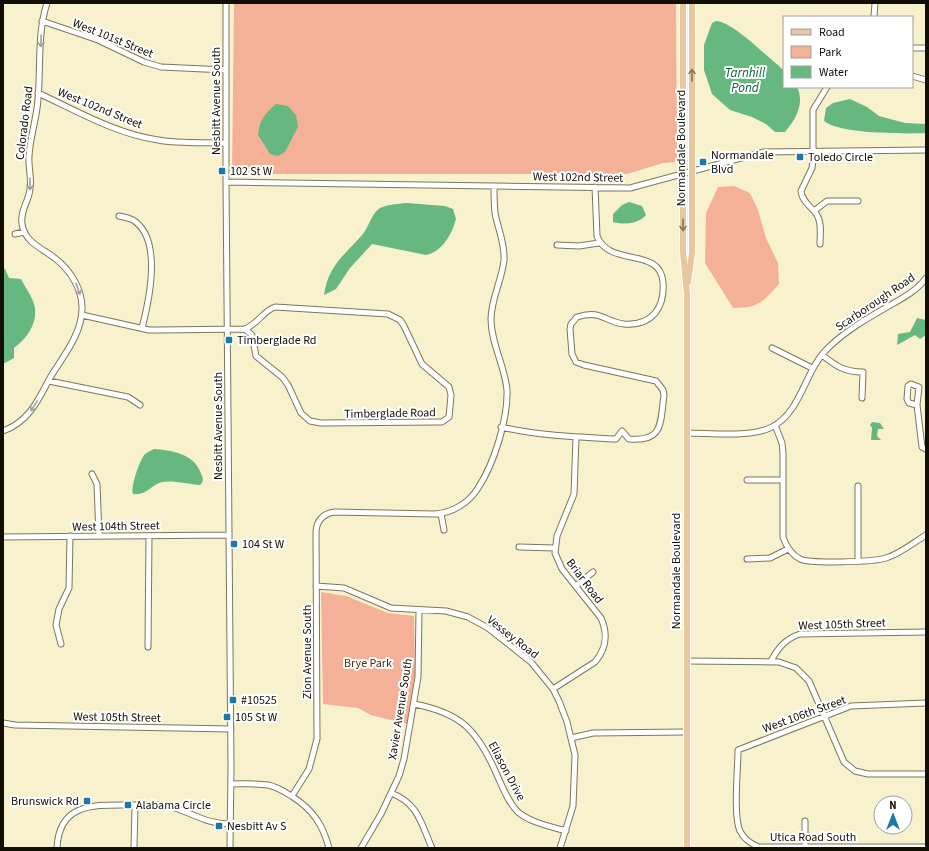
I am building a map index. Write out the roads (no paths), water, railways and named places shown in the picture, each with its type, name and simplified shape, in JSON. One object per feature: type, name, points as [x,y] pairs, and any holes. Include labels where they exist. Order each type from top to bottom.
[{"type":"main road","name":"Normandale Boulevard","points":[[683,3],[683,252],[687,294],[687,848]]},
{"type":"main road","name":"Normandale Boulevard","points":[[687,294],[692,253],[692,3]]},
{"type":"street","name":"Colorado Road","points":[[24,232],[21,216],[30,188],[30,144],[38,94],[42,20],[47,3]]},
{"type":"street","name":"Nesbitt Avenue South","points":[[226,3],[226,182],[230,328],[230,848]]},
{"type":"street","points":[[874,16],[875,3]]},
{"type":"street","name":"West 101st Street","points":[[42,20],[98,40],[144,62],[161,67],[226,70]]},
{"type":"street","points":[[913,48],[926,48]]},
{"type":"street","points":[[913,76],[926,80]]},
{"type":"street","points":[[820,244],[819,221],[814,211],[804,200],[801,191],[812,168],[813,110],[827,88]]},
{"type":"street","name":"West 102nd Street","points":[[38,94],[118,130],[146,138],[160,141],[226,143]]},
{"type":"street","name":"West 102nd Street","points":[[226,182],[630,188],[683,172],[759,153],[926,150]]},
{"type":"street","points":[[444,530],[441,514],[462,504],[471,497],[478,488],[496,450],[507,391],[503,368],[492,330],[491,319],[502,271],[504,248],[495,212],[494,186]]},
{"type":"street","points":[[501,427],[536,435],[616,439],[622,431],[629,439],[645,439],[655,434],[660,424],[664,395],[663,390],[656,381],[584,365],[576,362],[572,354],[571,324],[577,317],[590,314],[606,317],[623,324],[636,323],[650,318],[661,306],[663,298],[662,274],[659,269],[649,262],[610,252],[599,243],[596,236],[595,187]]},
{"type":"street","points":[[814,211],[827,201],[858,200]]},
{"type":"street","points":[[119,216],[131,219],[137,223],[147,239],[151,262],[152,284],[142,328]]},
{"type":"street","points":[[3,431],[24,420],[49,381],[76,333],[82,314],[80,293],[71,275],[55,258],[33,244],[24,232],[15,234]]},
{"type":"street","points":[[557,245],[579,246],[599,243]]},
{"type":"street","name":"Scarborough Road","points":[[687,433],[750,433],[761,431],[775,425],[789,414],[795,406],[812,368],[822,354],[843,334],[908,294],[926,278]]},
{"type":"street","name":"Timberglade Road","points":[[275,306],[388,314],[400,320],[422,364],[449,387],[451,395],[449,417],[442,422],[321,423],[310,421],[301,413],[288,386],[282,378],[256,356],[252,335],[245,329],[255,324],[266,312],[275,306]]},
{"type":"street","points":[[82,314],[142,328],[159,330],[245,329]]},
{"type":"street","points":[[772,348],[812,368]]},
{"type":"street","points":[[822,354],[840,368],[850,372],[863,372],[862,398]]},
{"type":"street","points":[[49,381],[128,397],[140,405]]},
{"type":"street","points":[[918,405],[922,447],[926,449]]},
{"type":"street","points":[[775,425],[782,442],[783,537],[788,548],[799,558],[806,561],[876,560],[894,555],[926,535]]},
{"type":"street","points":[[519,547],[555,548],[557,536],[574,494],[576,437]]},
{"type":"street","points":[[92,474],[97,484],[99,536]]},
{"type":"street","points":[[747,480],[783,480]]},
{"type":"street","points":[[858,486],[858,561]]},
{"type":"street","name":"Zion Avenue South","points":[[292,796],[309,769],[317,739],[317,525],[323,516],[334,512],[441,514]]},
{"type":"street","name":"West 104th Street","points":[[3,537],[229,535]]},
{"type":"street","points":[[61,644],[56,625],[59,609],[69,588],[70,536]]},
{"type":"street","points":[[148,647],[149,536]]},
{"type":"street","name":"Briar Road","points":[[553,689],[595,662],[600,656],[606,641],[604,625],[601,618],[558,561],[555,548]]},
{"type":"street","points":[[747,559],[770,558],[788,548]]},
{"type":"street","points":[[576,586],[593,572]]},
{"type":"street","name":"Vessey Road","points":[[316,586],[344,588],[391,608],[457,613],[478,622],[531,662],[553,689],[564,712],[575,755],[575,795],[566,832],[560,848]]},
{"type":"street","name":"Xavier Avenue South","points":[[361,848],[391,793],[404,759],[419,666],[419,610]]},
{"type":"street","name":"West 105th Street","points":[[771,661],[780,645],[793,636],[800,634],[926,632]]},
{"type":"street","points":[[686,661],[771,661],[788,664],[803,674],[809,681],[844,762],[854,771],[868,774],[926,774]]},
{"type":"street","name":"West 106th Street","points":[[738,750],[840,709],[862,705],[926,703]]},
{"type":"street","name":"Eliason Drive","points":[[414,704],[442,710],[461,721],[483,746],[506,795],[518,812],[536,822],[566,832]]},
{"type":"street","name":"West 105th Street","points":[[3,723],[15,725],[231,729]]},
{"type":"street","points":[[571,738],[593,732],[686,732]]},
{"type":"street","name":"Utica Road South","points":[[738,750],[737,818],[741,833],[752,844],[759,847],[805,848],[926,847]]},
{"type":"street","points":[[231,784],[269,785],[277,787],[302,802],[318,818],[323,828],[329,848]]},
{"type":"street","points":[[391,793],[402,797],[413,806],[432,848]]},
{"type":"street","points":[[57,848],[57,842],[62,825],[74,812],[90,805],[164,806],[203,820],[231,824]]},
{"type":"street","points":[[134,848],[135,805]]},
{"type":"street","points":[[805,821],[805,848]]},
{"type":"water","name":"Tarnhill Pond","points":[[716,21],[723,23],[740,33],[783,70],[783,88],[797,88],[800,105],[793,122],[785,132],[775,132],[766,124],[752,117],[730,110],[712,94],[704,70],[704,45],[712,23]]},
{"type":"water","points":[[850,99],[867,107],[879,116],[905,123],[926,124],[926,133],[858,131],[832,125],[824,121],[826,108],[833,103]]},
{"type":"water","points":[[276,104],[288,106],[296,115],[298,127],[285,152],[278,156],[270,154],[258,135],[263,118]]},
{"type":"water","points":[[629,202],[642,206],[646,215],[643,218],[631,223],[613,222],[613,214],[622,205]]},
{"type":"water","points":[[407,203],[445,206],[453,209],[456,219],[446,242],[437,250],[426,255],[372,244],[350,268],[336,289],[324,295],[329,276],[333,268],[363,234],[377,210],[393,204]]},
{"type":"water","points":[[3,268],[5,269],[9,278],[21,279],[33,301],[35,314],[33,325],[27,336],[14,348],[14,358],[3,364]]},
{"type":"water","points":[[917,318],[926,320],[926,335],[920,339],[915,335],[897,345],[898,334],[910,332]]},
{"type":"water","points":[[872,422],[880,423],[884,429],[878,429],[877,436],[881,440],[871,440],[872,428],[870,425]]},
{"type":"water","points":[[154,449],[167,450],[187,457],[197,465],[203,478],[202,483],[200,485],[162,482],[145,492],[133,494],[132,491],[134,480],[143,457],[145,454]]},
{"type":"place","name":"Toledo Circle","points":[[800,157]]},
{"type":"place","name":"Normandale Blvd","points":[[703,162]]},
{"type":"place","name":"102 St W","points":[[222,171]]},
{"type":"place","name":"Timberglade Rd","points":[[229,340]]},
{"type":"place","name":"104 St W","points":[[234,544]]},
{"type":"place","name":"#10525","points":[[233,700]]},
{"type":"place","name":"105 St W","points":[[227,717]]},
{"type":"place","name":"Brunswick Rd","points":[[87,801]]},
{"type":"place","name":"Alabama Circle","points":[[128,805]]},
{"type":"place","name":"Nesbitt Av S","points":[[219,826]]},
{"type":"park label","name":"Brye Park","points":[[368,663]]}]
